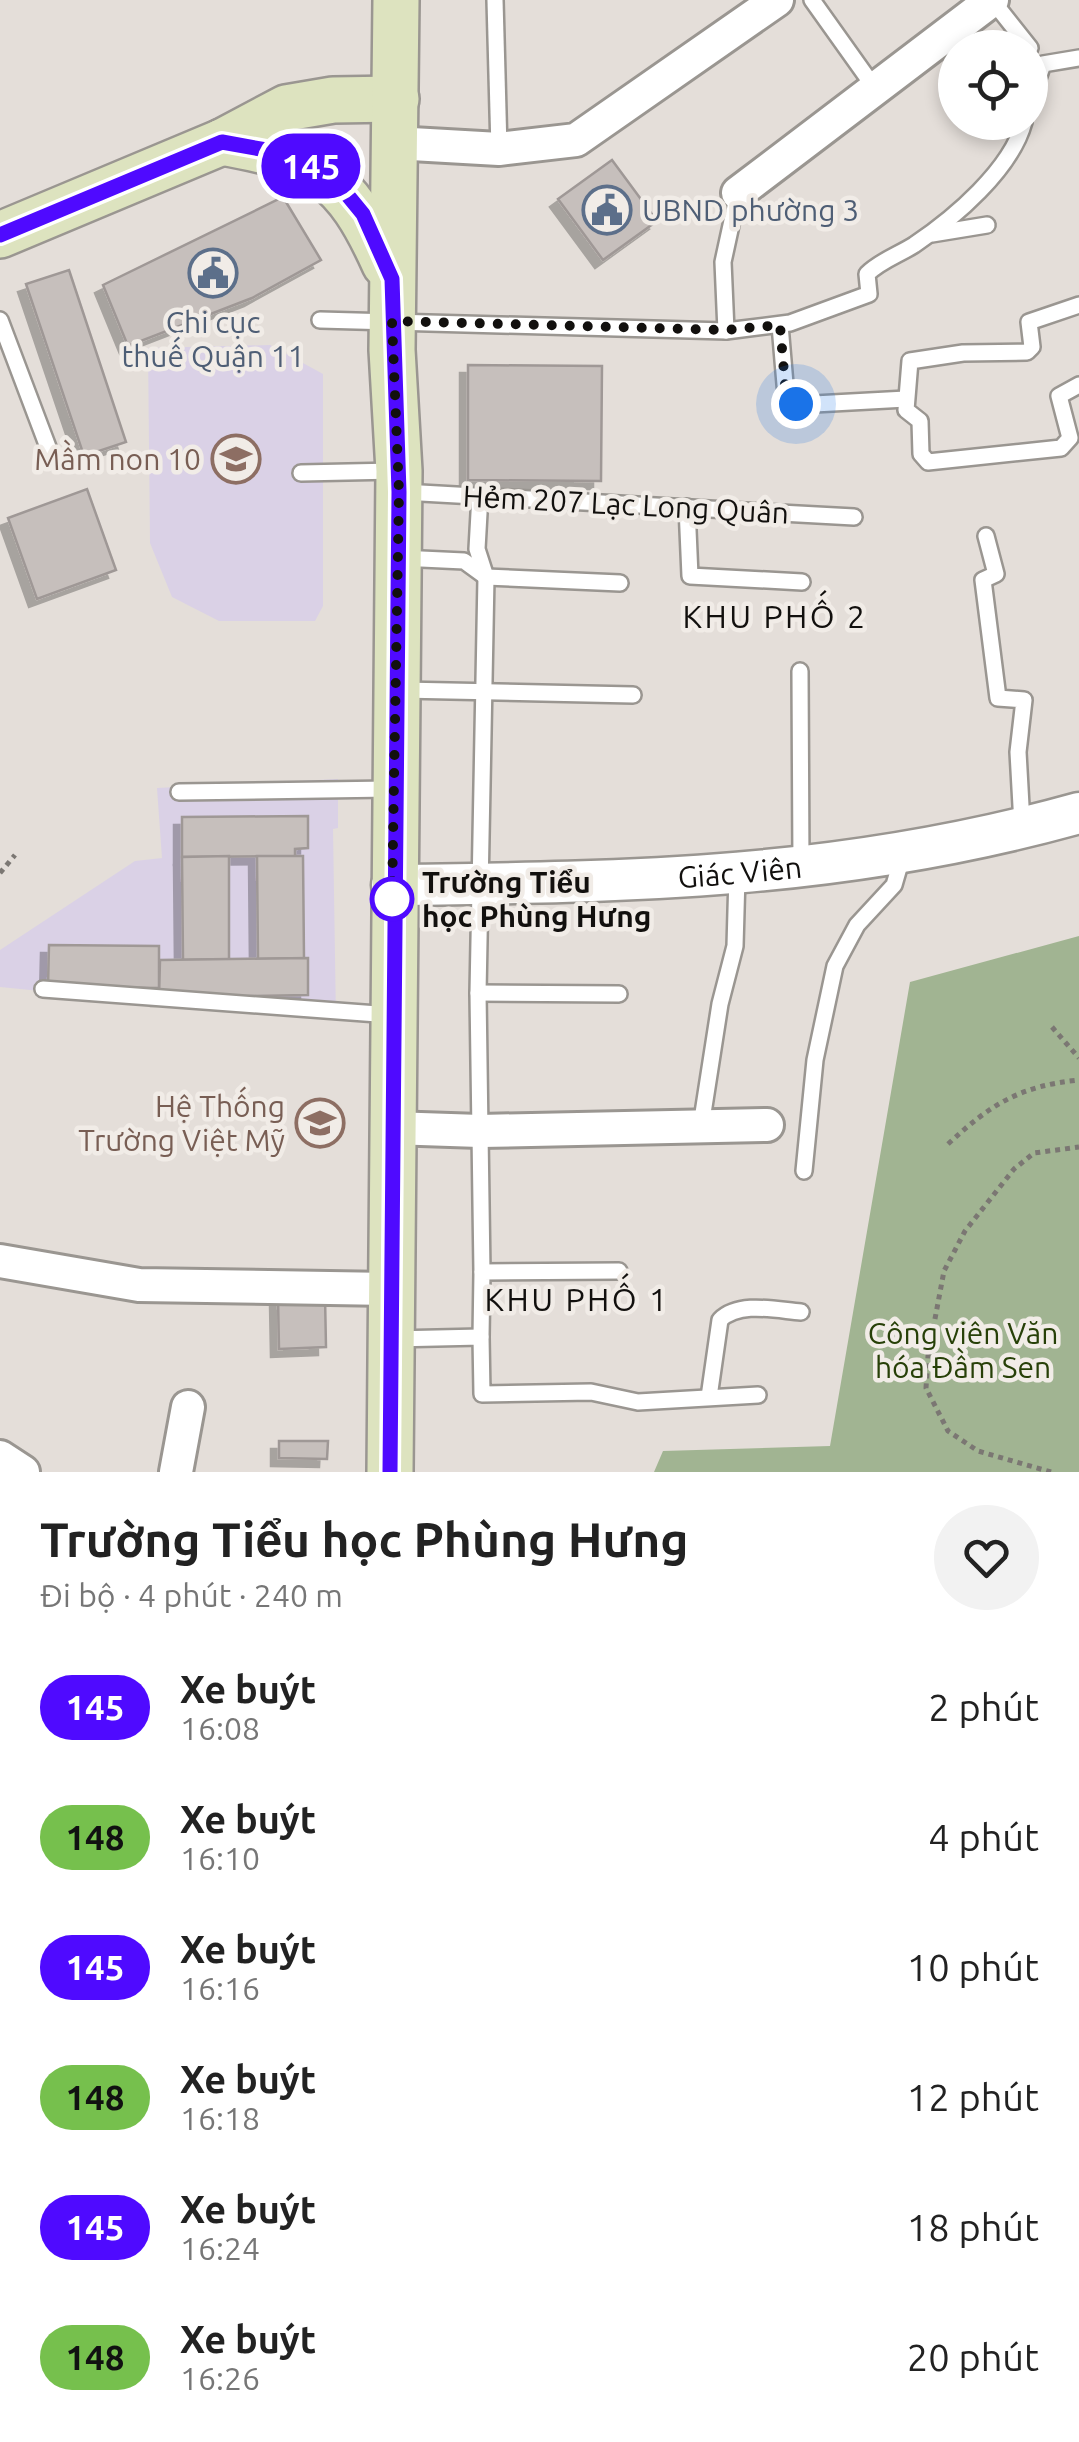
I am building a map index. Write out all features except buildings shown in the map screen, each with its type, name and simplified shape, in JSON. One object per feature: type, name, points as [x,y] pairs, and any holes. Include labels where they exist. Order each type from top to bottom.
[{"type":"main road","points":[[390,1472],[392,886],[399,481],[392,300],[396,0]]},
{"type":"main road","points":[[2,229],[222,142],[286,108],[333,100],[396,99]]},
{"type":"main road","points":[[222,142],[272,151],[311,166],[340,186],[363,214],[392,300]]},
{"type":"street","points":[[394,144],[499,149],[576,140],[777,0]]},
{"type":"street","points":[[738,193],[992,0]]},
{"type":"street","name":"Giác Viên","points":[[392,886],[737,876],[902,854],[1079,812]]},
{"type":"street","points":[[391,1128],[480,1132],[768,1126]]},
{"type":"street","points":[[0,1261],[139,1285],[390,1289]]},
{"type":"street","points":[[176,1472],[188,1407]]},
{"type":"street","points":[[0,1457],[23,1472]]},
{"type":"lane","points":[[495,0],[499,149]]},
{"type":"lane","points":[[812,0],[874,87]]},
{"type":"lane","points":[[992,0],[1016,30]]},
{"type":"lane","points":[[1048,63],[1079,58]]},
{"type":"lane","points":[[320,320],[392,300],[726,330],[780,325],[861,300],[869,294],[867,274],[929,234],[996,170],[1019,140]]},
{"type":"lane","points":[[726,330],[723,262],[738,193]]},
{"type":"lane","points":[[929,234],[987,225]]},
{"type":"lane","points":[[1079,305],[1029,322],[1032,347],[1026,352],[964,353],[910,361],[906,410],[920,421],[923,460],[935,462],[1069,444],[1059,396],[1079,385]]},
{"type":"lane","points":[[0,320],[4,341],[51,455]]},
{"type":"lane","points":[[780,325],[786,396],[796,404],[906,399]]},
{"type":"lane","name":"Hẻm 207 Lạc Long Quân","points":[[301,473],[399,481],[480,495],[854,517]]},
{"type":"lane","points":[[480,495],[477,549],[486,577],[478,994],[482,1394],[591,1392],[638,1402],[758,1395]]},
{"type":"lane","points":[[688,507],[690,576],[802,582]]},
{"type":"lane","points":[[986,536],[996,574],[984,580],[998,698],[1024,700],[1018,752],[1022,828]]},
{"type":"lane","points":[[398,558],[464,561],[486,577],[620,583]]},
{"type":"lane","points":[[800,671],[800,869]]},
{"type":"lane","points":[[396,690],[633,696]]},
{"type":"lane","points":[[179,792],[394,789]]},
{"type":"lane","points":[[804,1171],[815,1060],[835,966],[857,925],[894,885],[902,854]]},
{"type":"lane","points":[[701,1126],[720,1004],[735,946],[737,876]]},
{"type":"lane","points":[[43,989],[391,1016]]},
{"type":"lane","points":[[478,994],[619,994]]},
{"type":"lane","points":[[482,1272],[619,1271]]},
{"type":"lane","points":[[709,1398],[720,1320],[727,1313],[740,1308],[801,1312]]},
{"type":"lane","points":[[389,1339],[481,1337]]},
{"type":"path","points":[[0,872],[15,855]]},
{"type":"path","points":[[1052,1027],[1079,1058]]},
{"type":"path","points":[[948,1144],[988,1107],[1015,1093],[1079,1080]]},
{"type":"path","points":[[1051,1472],[978,1451],[948,1432],[926,1388],[928,1356],[944,1270],[965,1231],[1014,1169],[1034,1153],[1079,1147]]},
{"type":"shaded area","name":"Mầm non 10","points":[[270,345],[323,374],[323,606],[315,621],[219,621],[172,597],[150,543],[148,348]]},
{"type":"shaded area","name":"Trường Tiểu học Phùng Hưng","points":[[338,779],[338,828],[333,829],[336,1020],[0,987],[0,950],[135,861],[162,858],[157,788]]},
{"type":"green space","name":"Công viên Văn hóa Đầm Sen","points":[[1079,936],[1079,1472],[654,1472],[663,1451],[830,1446],[910,982]]},
{"type":"bus line","name":"145","points":[[0,235],[222,142],[272,151],[311,166],[340,186],[363,214],[392,279],[399,492],[392,916],[390,1472]]},
{"type":"place","name":"UBND phường 3","points":[[607,210]]},
{"type":"place","name":"Chi cục thuế Quận 11","points":[[213,273]]},
{"type":"place","name":"Mầm non 10","points":[[236,459]]},
{"type":"place","name":"Trường Tiểu học Phùng Hưng","points":[[392,899]]},
{"type":"place","name":"Hệ Thống Trường Việt Mỹ","points":[[320,1123]]},
{"type":"district","name":"KHU PHỐ 2","points":[[775,616]]},
{"type":"district","name":"KHU PHỐ 1","points":[[577,1299]]},
{"type":"route","points":[[392,899],[399,470],[392,321],[726,330],[780,325],[786,396],[796,404]]}]
